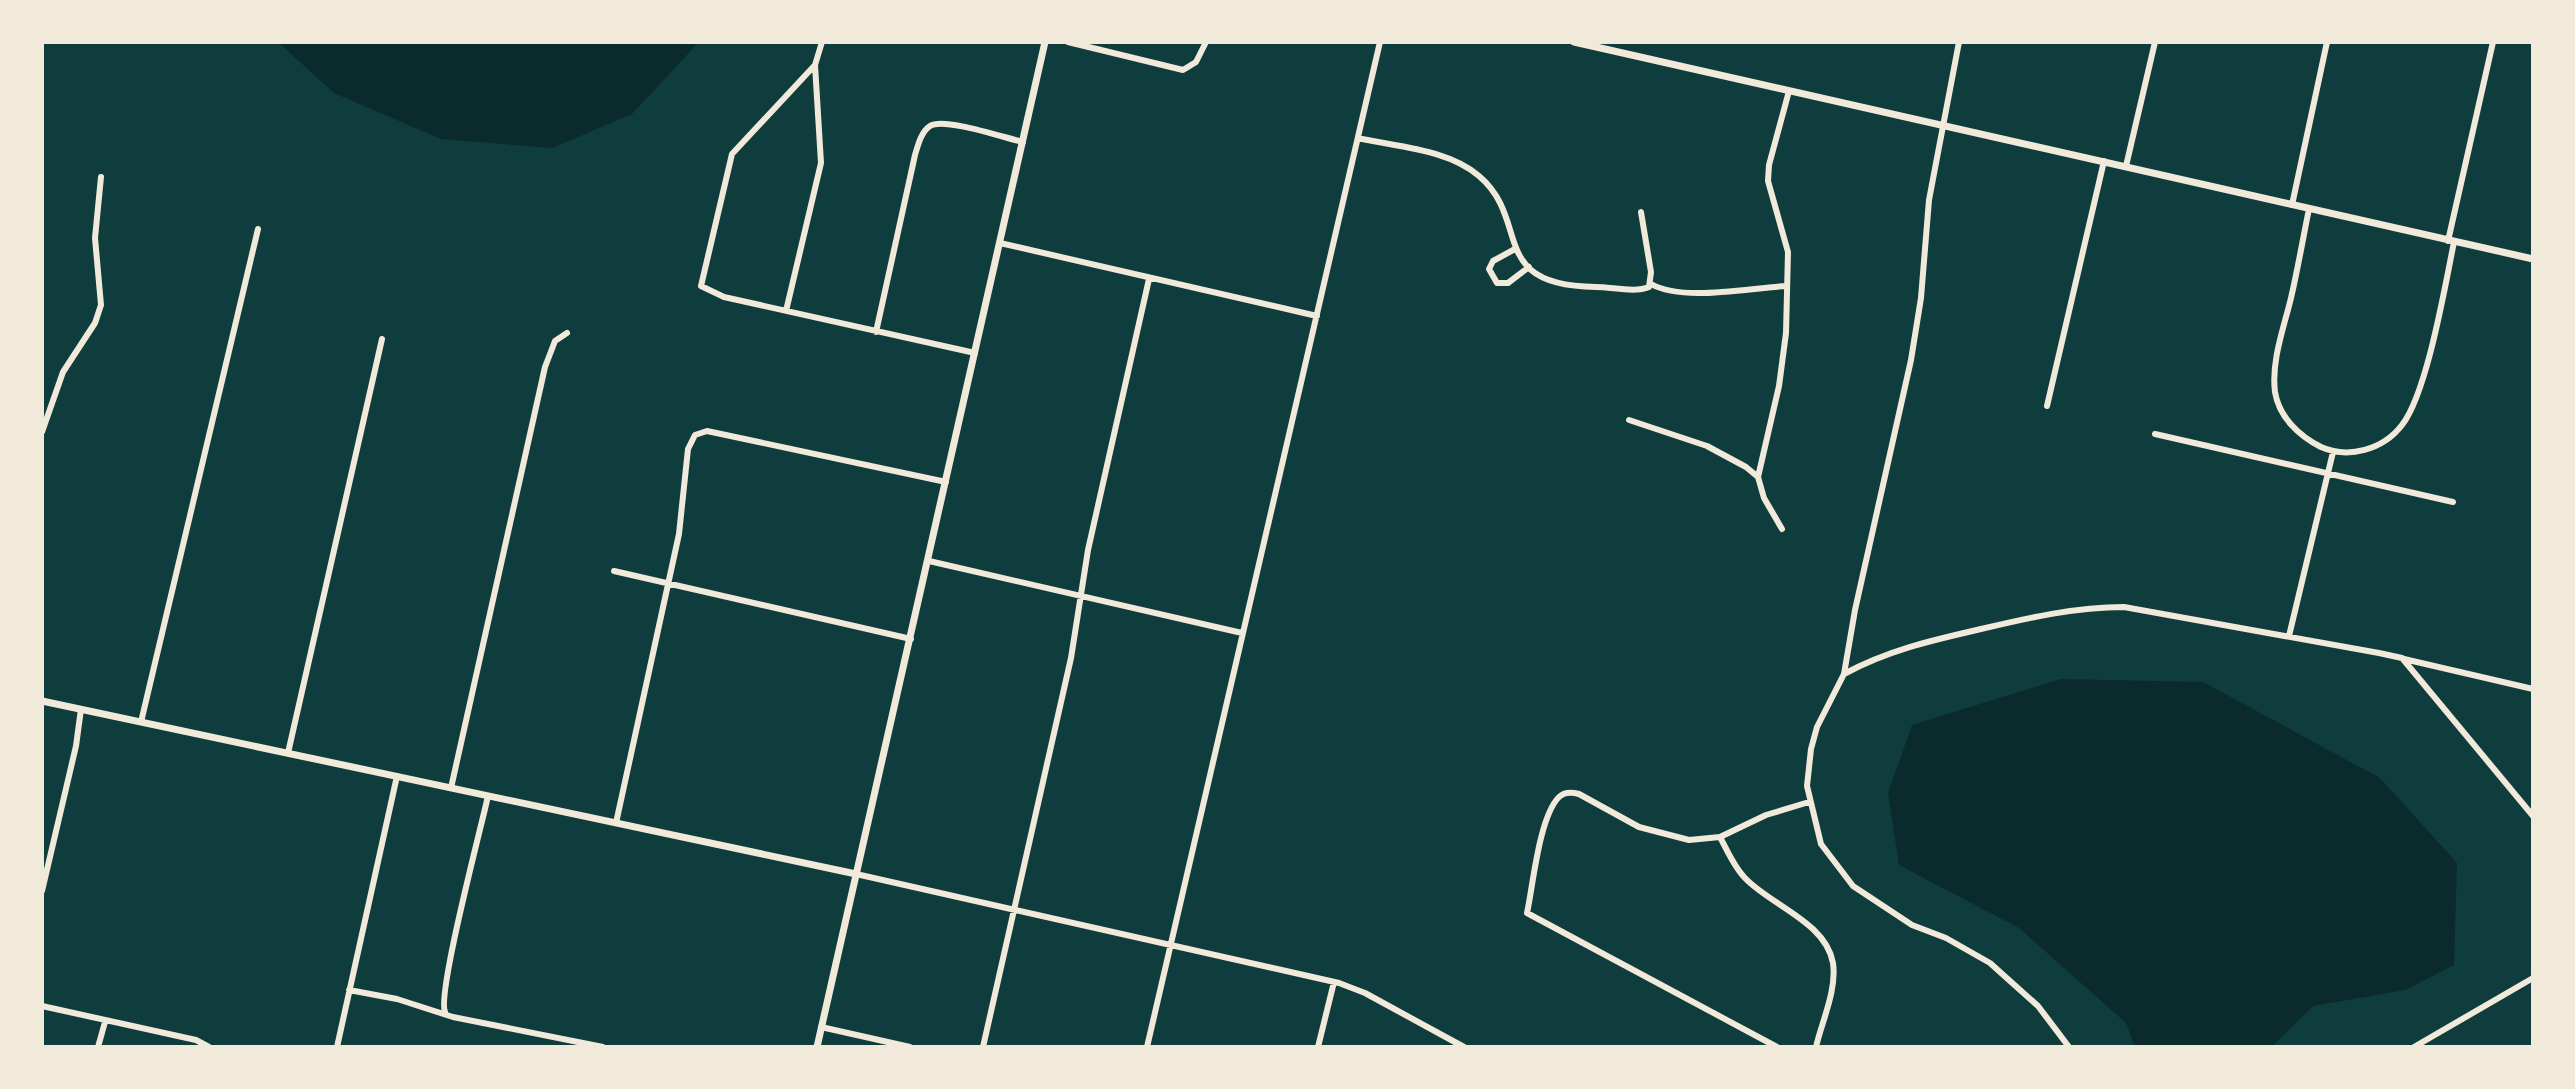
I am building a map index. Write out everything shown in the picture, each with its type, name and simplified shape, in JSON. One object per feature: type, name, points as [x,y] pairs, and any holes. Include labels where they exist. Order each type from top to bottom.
[{"type":"street","points":[[786,311],[821,163],[815,65],[822,42]]},
{"type":"street","points":[[817,1047],[1045,42]]},
{"type":"street","points":[[1068,42],[1183,70],[1196,62],[1206,42]]},
{"type":"street","points":[[1147,1047],[1380,42]]},
{"type":"street","points":[[1574,42],[2533,259]]},
{"type":"street","points":[[1959,42],[1928,200],[1921,298],[1911,360],[1855,610],[1844,674],[1824,711],[1811,749],[1807,769],[1809,802],[1821,844],[1853,886],[1912,925],[1946,938],[1990,963],[2038,1006],[2069,1047]]},
{"type":"street","points":[[2126,166],[2155,42]]},
{"type":"street","points":[[2292,205],[2327,42]]},
{"type":"street","points":[[2309,209],[2277,356],[2275,391],[2278,403],[2291,425],[2303,436],[2333,452],[2357,452],[2382,442],[2402,426],[2410,412],[2429,350],[2493,42]]},
{"type":"street","points":[[815,65],[732,154],[700,282],[708,291],[724,297],[975,353]]},
{"type":"street","points":[[1782,529],[1764,498],[1758,477],[1779,386],[1786,333],[1788,252],[1768,181],[1769,165],[1789,91]]},
{"type":"street","points":[[876,332],[915,155],[923,132],[928,127],[944,122],[1023,142]]},
{"type":"street","points":[[1358,138],[1440,156],[1470,169],[1496,197],[1515,249],[1529,267],[1553,281],[1570,285],[1645,289],[1651,284]]},
{"type":"street","points":[[2047,406],[2104,161]]},
{"type":"street","points":[[42,432],[63,372],[95,323],[102,305],[95,238],[101,177]]},
{"type":"street","points":[[1641,212],[1651,284]]},
{"type":"street","points":[[141,722],[258,229]]},
{"type":"street","points":[[1000,243],[1317,316]]},
{"type":"street","points":[[1515,249],[1493,261],[1489,269],[1492,278],[1497,283],[1508,283],[1529,267]]},
{"type":"street","points":[[984,1047],[1071,658],[1080,597],[1149,279]]},
{"type":"street","points":[[1651,284],[1668,292],[1786,286]]},
{"type":"street","points":[[451,788],[545,367],[555,341],[567,333]]},
{"type":"street","points":[[288,753],[382,339]]},
{"type":"street","points":[[1629,421],[1707,446],[1731,457],[1758,477]]},
{"type":"street","points":[[617,823],[679,534],[688,449],[695,435],[707,431],[734,436],[946,482]]},
{"type":"street","points":[[2155,434],[2453,502]]},
{"type":"street","points":[[2289,636],[2333,452]]},
{"type":"street","points":[[929,561],[1242,633]]},
{"type":"street","points":[[614,571],[668,586],[911,639]]},
{"type":"street","points":[[1844,674],[1903,647],[2027,618],[2103,607],[2124,607],[2402,658],[2533,689]]},
{"type":"street","points":[[2402,658],[2533,816]]},
{"type":"street","points":[[42,701],[1013,908],[1334,982],[1365,993],[1464,1047]]},
{"type":"street","points":[[42,891],[76,747],[81,709]]},
{"type":"street","points":[[337,1047],[386,839],[397,776]]},
{"type":"street","points":[[1777,1047],[1527,914],[1548,819],[1559,797],[1565,793],[1579,794],[1656,834],[1689,840],[1720,837],[1766,815],[1809,802]]},
{"type":"street","points":[[445,1012],[442,997],[488,796]]},
{"type":"street","points":[[1720,837],[1745,878],[1812,931],[1829,951],[1833,964],[1831,990],[1816,1047]]},
{"type":"street","points":[[2414,1047],[2533,978]]},
{"type":"street","points":[[1318,1047],[1334,982]]},
{"type":"street","points":[[349,990],[445,1012],[453,1017],[603,1047]]},
{"type":"street","points":[[42,1006],[196,1040],[209,1047]]},
{"type":"street","points":[[98,1047],[105,1022]]},
{"type":"street","points":[[821,1027],[910,1047]]},
{"type":"water","points":[[278,42],[699,42],[632,114],[552,148],[441,139],[334,93]]},
{"type":"water","points":[[2061,679],[2203,682],[2380,778],[2457,863],[2454,965],[2405,990],[2313,1006],[2272,1047],[2135,1047],[2126,1023],[2019,928],[1899,865],[1888,793],[1912,725]]}]
